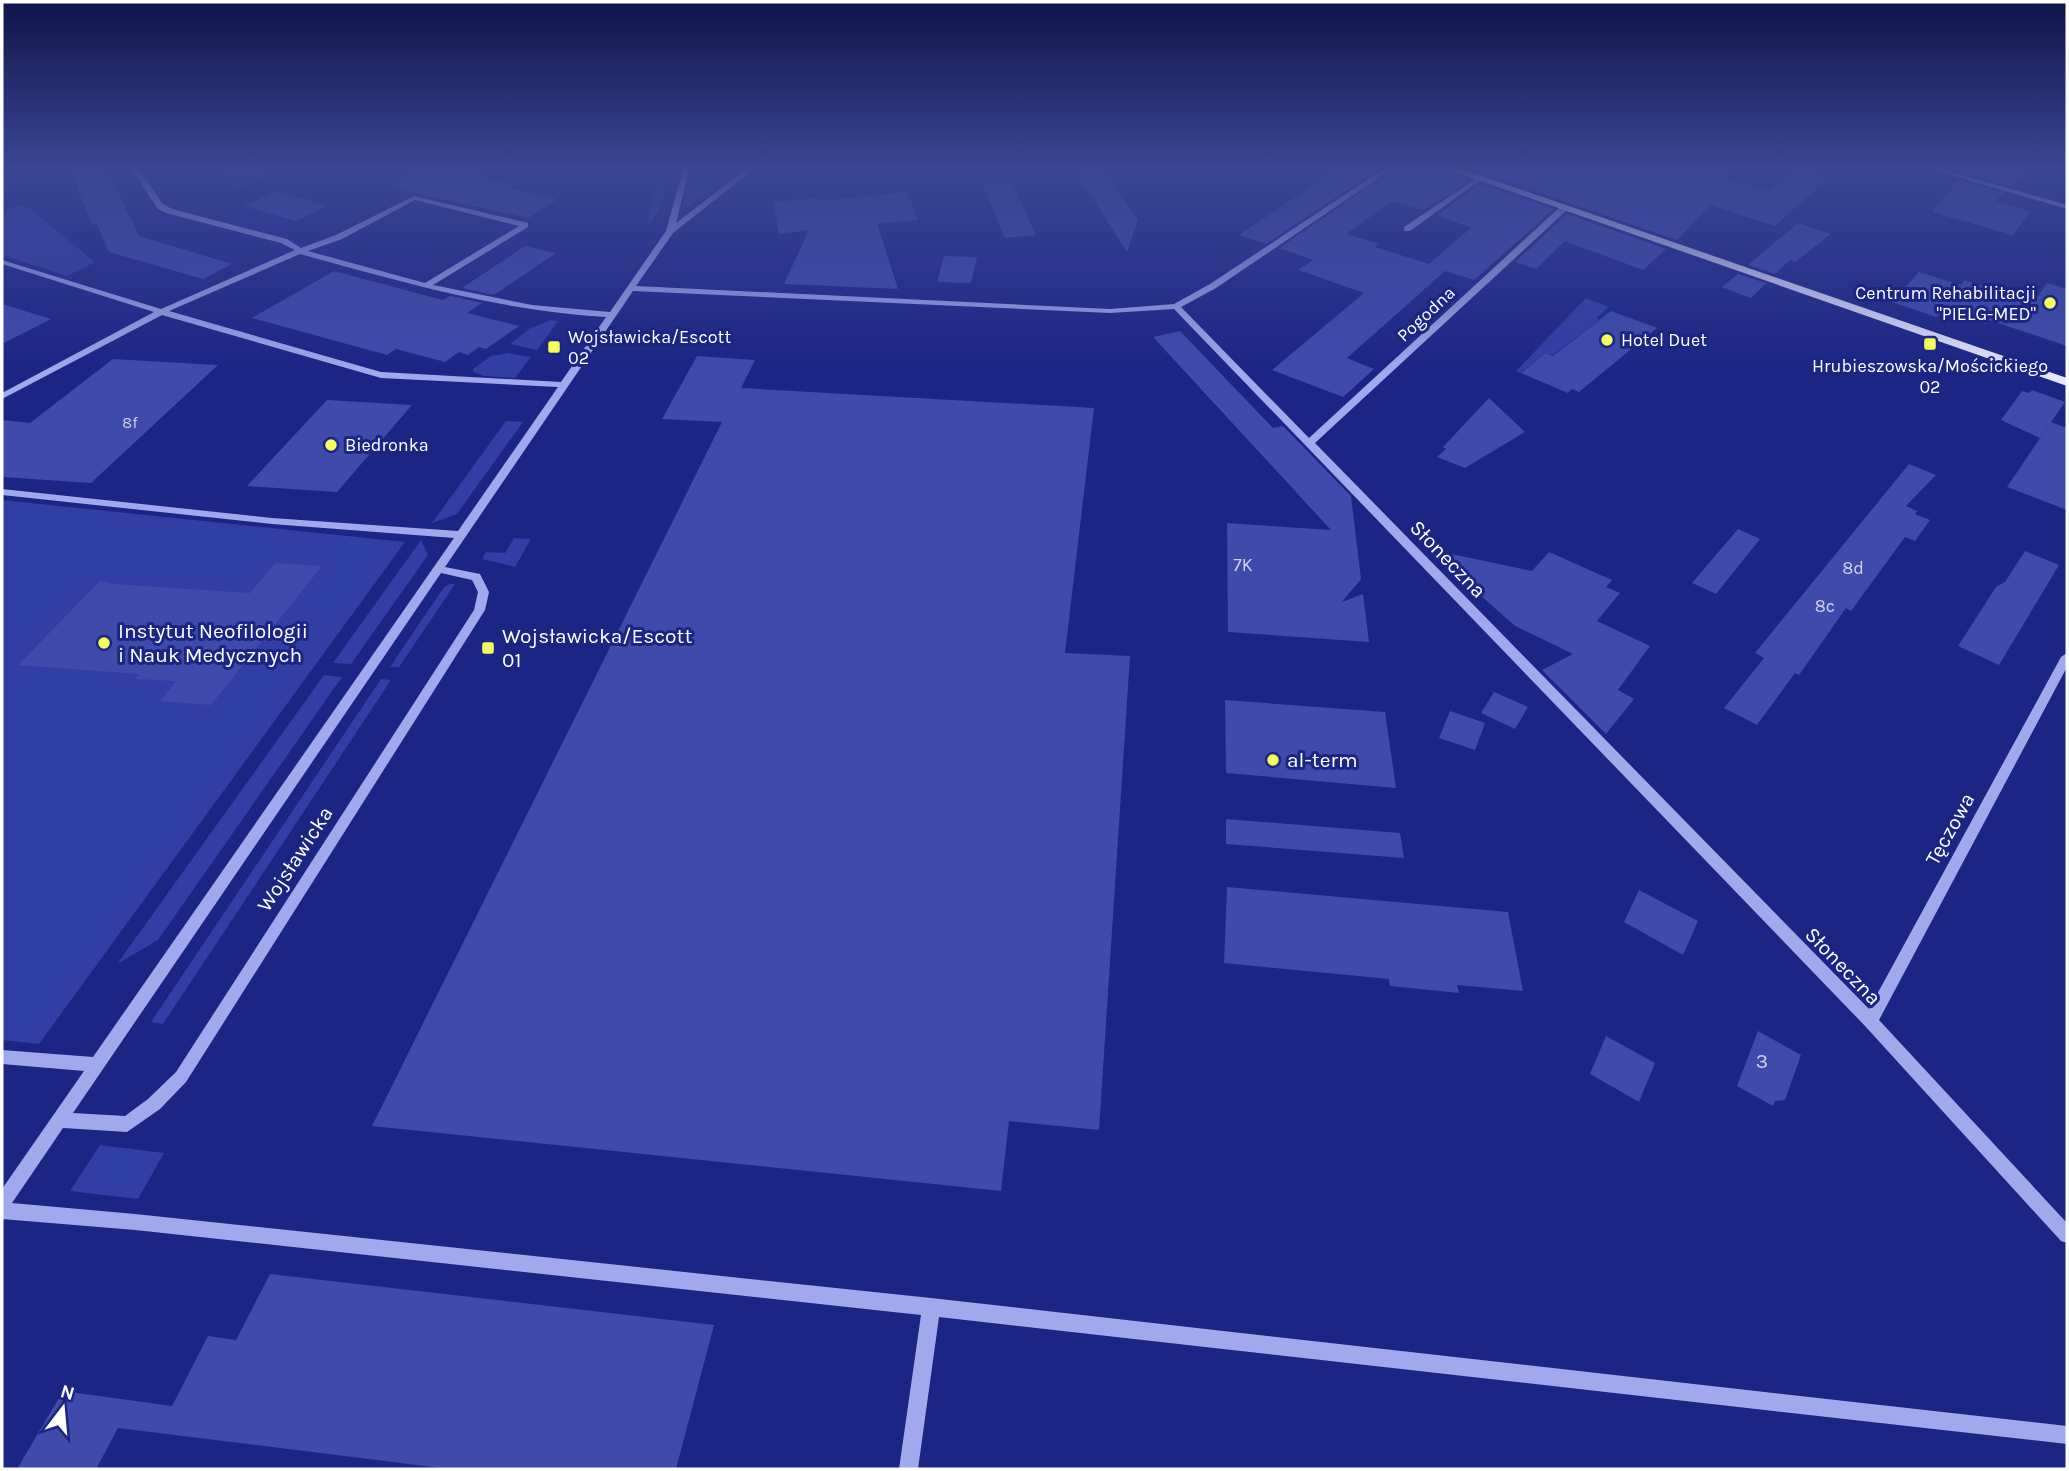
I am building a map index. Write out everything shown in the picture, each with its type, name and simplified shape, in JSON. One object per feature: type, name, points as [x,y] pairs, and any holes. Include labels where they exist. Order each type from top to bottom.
[{"type":"main road","points":[[1641,235],[2067,382]]},
{"type":"street","points":[[260,235],[284,241],[303,252],[492,303],[568,313],[612,315]]},
{"type":"street","points":[[2,396],[161,312],[344,235]]},
{"type":"street","points":[[426,286],[509,235]]},
{"type":"street","points":[[2,1203],[668,235]]},
{"type":"street","points":[[631,288],[1110,311],[1176,306],[1213,286],[1290,235]]},
{"type":"street","name":"Pogodna","points":[[1309,443],[1535,235]]},
{"type":"street","points":[[2,262],[161,312],[381,375],[564,385]]},
{"type":"street","name":"Słoneczna","points":[[1176,306],[1870,1021],[2067,1235]]},
{"type":"street","points":[[2,492],[272,521],[462,535]]},
{"type":"street","name":"Wojsławicka","points":[[59,1120],[127,1124],[155,1104],[181,1077],[479,610],[484,588],[475,577],[437,569]]},
{"type":"street","name":"Tęczowa","points":[[1870,1021],[2067,657]]},
{"type":"street","points":[[2,1058],[98,1065]]},
{"type":"street","points":[[2,1211],[135,1222],[931,1307],[2067,1435]]},
{"type":"street","points":[[908,1469],[931,1307]]},
{"type":"shaded area","points":[[2,235],[62,235],[95,262],[67,276],[2,255]]},
{"type":"shaded area","points":[[1586,298],[1609,307],[1596,318],[1599,320],[1553,355],[1546,353],[1520,373],[1516,371]]},
{"type":"shaded area","points":[[551,320],[558,321],[537,350],[510,344],[529,329]]},
{"type":"shaded area","points":[[508,353],[531,357],[515,378],[484,376],[473,372],[473,369],[491,356]]},
{"type":"shaded area","points":[[506,421],[523,422],[457,514],[432,523]]},
{"type":"shaded area","points":[[2,500],[405,542],[39,1044],[2,1040]]},
{"type":"shaded area","points":[[514,538],[531,539],[515,567],[482,559],[486,552],[505,553]]},
{"type":"shaded area","points":[[421,540],[428,555],[351,664],[333,663]]},
{"type":"shaded area","points":[[455,584],[399,667],[390,667],[444,587]]},
{"type":"shaded area","points":[[324,675],[342,677],[158,940],[117,964]]},
{"type":"shaded area","points":[[381,679],[391,680],[163,1024],[151,1022]]},
{"type":"shaded area","points":[[100,1145],[164,1153],[138,1199],[70,1191]]},
{"type":"building","points":[[102,235],[138,235],[232,264],[203,279],[109,252]]},
{"type":"building","points":[[807,235],[880,235],[898,289],[784,284]]},
{"type":"building","points":[[1004,235],[1036,235],[1005,238]]},
{"type":"building","points":[[1116,235],[1133,235],[1127,252]]},
{"type":"building","points":[[1240,235],[1280,235],[1266,244]]},
{"type":"building","points":[[1299,235],[1348,235],[1379,244],[1375,247],[1429,264],[1463,235],[1525,235],[1474,280],[1445,271],[1347,358],[1374,369],[1343,397],[1272,370],[1364,293],[1298,270],[1313,260],[1279,248]]},
{"type":"building","points":[[1545,235],[1625,235],[1666,249],[1643,270],[1565,241],[1536,269],[1515,262]]},
{"type":"building","points":[[1661,235],[1682,235],[1677,240]]},
{"type":"building","points":[[1784,235],[1830,235],[1795,262],[1790,260],[1775,274],[1748,265]]},
{"type":"building","points":[[525,246],[556,253],[494,295],[462,288]]},
{"type":"building","points":[[944,256],[977,257],[971,283],[937,282]]},
{"type":"building","points":[[334,271],[443,300],[450,296],[482,303],[467,313],[519,326],[486,349],[479,347],[468,355],[459,352],[445,362],[396,349],[387,355],[252,318]]},
{"type":"building","points":[[1919,272],[1961,285],[1964,280],[1997,291],[2007,292],[2009,289],[2037,297],[2047,283],[2067,289],[2067,346],[1989,320],[1986,324],[1944,310],[1936,317],[1892,302]]},
{"type":"building","points":[[1738,274],[1766,283],[1751,298],[1722,287]]},
{"type":"building","points":[[2,304],[51,319],[2,344]]},
{"type":"building","name":"Hotel Duet","points":[[1611,311],[1657,328],[1579,392],[1572,389],[1568,393],[1521,373],[1546,353],[1553,356]]},
{"type":"building","points":[[1180,331],[1273,428],[1283,426],[1351,496],[1361,579],[1342,602],[1363,594],[1369,642],[1228,632],[1227,523],[1331,530],[1153,337]]},
{"type":"building","points":[[697,356],[755,360],[741,388],[1094,408],[1065,653],[1130,656],[1099,1130],[1009,1121],[1001,1191],[372,1126],[722,422],[662,419]]},
{"type":"building","points":[[113,359],[218,365],[91,483],[2,477],[2,420],[30,423]]},
{"type":"building","points":[[2032,390],[2065,402],[2040,438],[2001,420],[2022,391],[2029,393]]},
{"type":"building","points":[[1489,398],[1525,432],[1465,468],[1437,457],[1446,449],[1443,447]]},
{"type":"building","name":"Biedronka","points":[[327,400],[412,405],[337,492],[247,486]]},
{"type":"building","points":[[2051,422],[2067,428],[2067,510],[2007,487]]},
{"type":"building","points":[[1909,464],[1936,475],[1906,506],[1917,511],[1915,514],[1930,520],[1915,541],[1905,537],[1851,611],[1846,608],[1799,675],[1795,673],[1757,725],[1724,708],[1764,658],[1755,653]]},
{"type":"building","points":[[1738,529],[1760,539],[1716,594],[1692,583]]},
{"type":"building","points":[[1428,549],[1532,571],[1549,552],[1612,580],[1606,587],[1620,593],[1597,621],[1650,646],[1618,690],[1634,699],[1606,734],[1542,670],[1573,654],[1515,626]]},
{"type":"building","points":[[2025,551],[2059,565],[1999,665],[1958,646],[1996,587],[2005,582]]},
{"type":"building","name":"Instytut Neofilologii i Nauk Medycznych","points":[[275,563],[322,566],[211,705],[160,701],[176,681],[135,679],[139,674],[18,665],[100,581],[250,593]]},
{"type":"building","points":[[1494,692],[1528,707],[1515,729],[1481,713]]},
{"type":"building","points":[[1225,700],[1385,712],[1396,788],[1226,773]]},
{"type":"building","points":[[1450,711],[1485,723],[1475,750],[1439,738]]},
{"type":"building","points":[[1226,819],[1400,833],[1404,858],[1226,844]]},
{"type":"building","points":[[1227,887],[1508,912],[1523,991],[1457,985],[1459,993],[1390,986],[1389,979],[1224,963]]},
{"type":"building","points":[[1639,890],[1698,921],[1683,955],[1624,922]]},
{"type":"building","points":[[1758,1031],[1801,1055],[1785,1100],[1775,1101],[1773,1106],[1737,1086]]},
{"type":"building","points":[[1606,1036],[1655,1063],[1639,1102],[1590,1074]]},
{"type":"building","points":[[270,1274],[714,1325],[676,1469],[449,1469],[118,1428],[96,1469],[17,1469],[63,1391],[172,1406],[208,1336],[236,1340]]},
{"type":"place","name":"Centrum Rehabilitacji \"PIELG-MED\"","points":[[2050,303]]},
{"type":"place","name":"Hotel Duet","points":[[1607,340]]},
{"type":"place","name":"Hrubieszowska/Mościckiego 02","points":[[1930,344]]},
{"type":"place","name":"Wojsławicka/Escott 02","points":[[554,347]]},
{"type":"place","name":"Biedronka","points":[[331,445]]},
{"type":"place","name":"Instytut Neofilologii i Nauk Medycznych","points":[[104,643]]},
{"type":"place","name":"Wojsławicka/Escott 01","points":[[488,648]]},
{"type":"place","name":"al-term","points":[[1273,760]]}]
